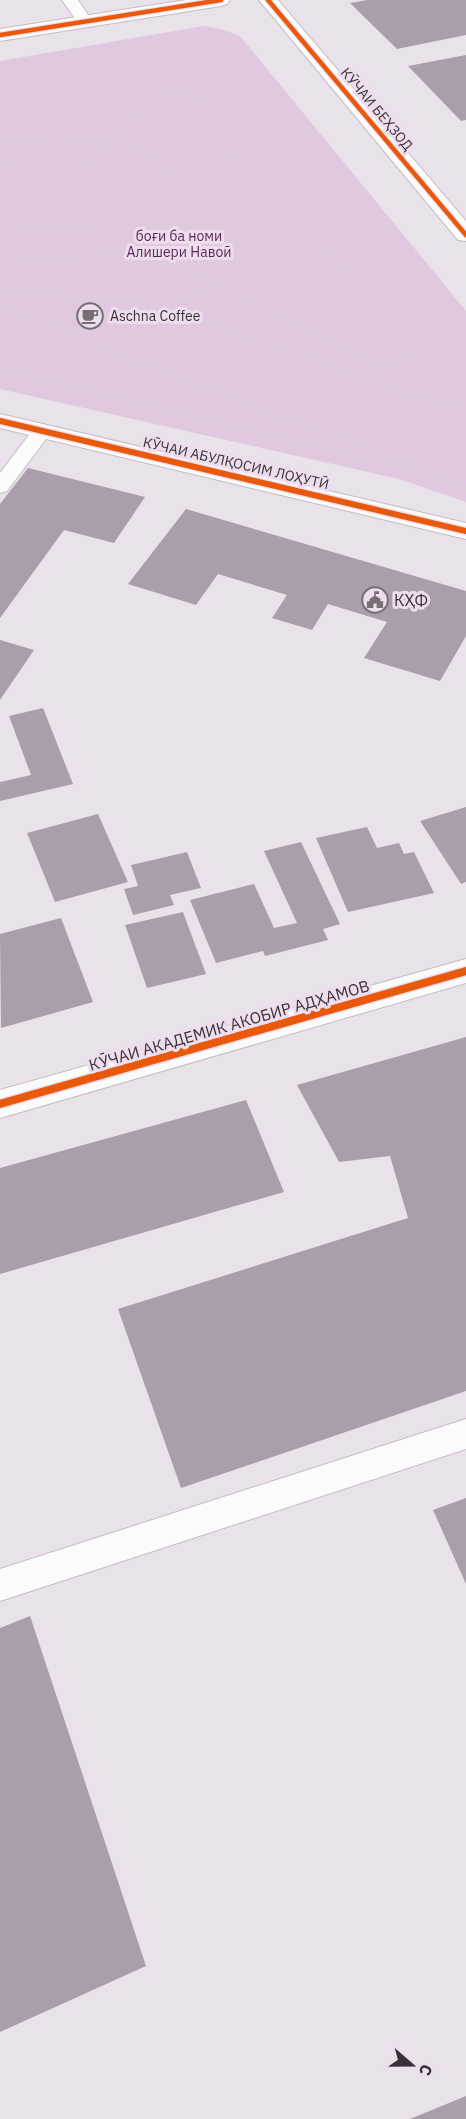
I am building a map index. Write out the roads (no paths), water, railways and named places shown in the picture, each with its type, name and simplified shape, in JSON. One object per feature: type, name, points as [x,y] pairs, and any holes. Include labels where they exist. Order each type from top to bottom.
[{"type":"street","points":[[0,35],[221,0]]},
{"type":"street","name":"КӮЧАИ БЕҲЗОД","points":[[267,0],[464,230]]},
{"type":"street","name":"КӮЧАИ АБУЛҚОСИМ ЛОҲУТӢ","points":[[0,421],[466,531]]},
{"type":"street","name":"КӮЧАИ АКАДЕМИК АКОБИР АДҲАМОВ","points":[[0,1104],[466,971]]},
{"type":"lane","points":[[70,0],[84,21]]},
{"type":"lane","points":[[0,487],[42,431]]},
{"type":"lane","points":[[0,1585],[466,1434]]},
{"type":"place","name":"Aschna Coffee","points":[[90,316]]},
{"type":"place","name":"КҲФ","points":[[375,600]]},
{"type":"park label","name":"боғи ба номи Алишери Навоӣ","points":[[179,244]]}]
